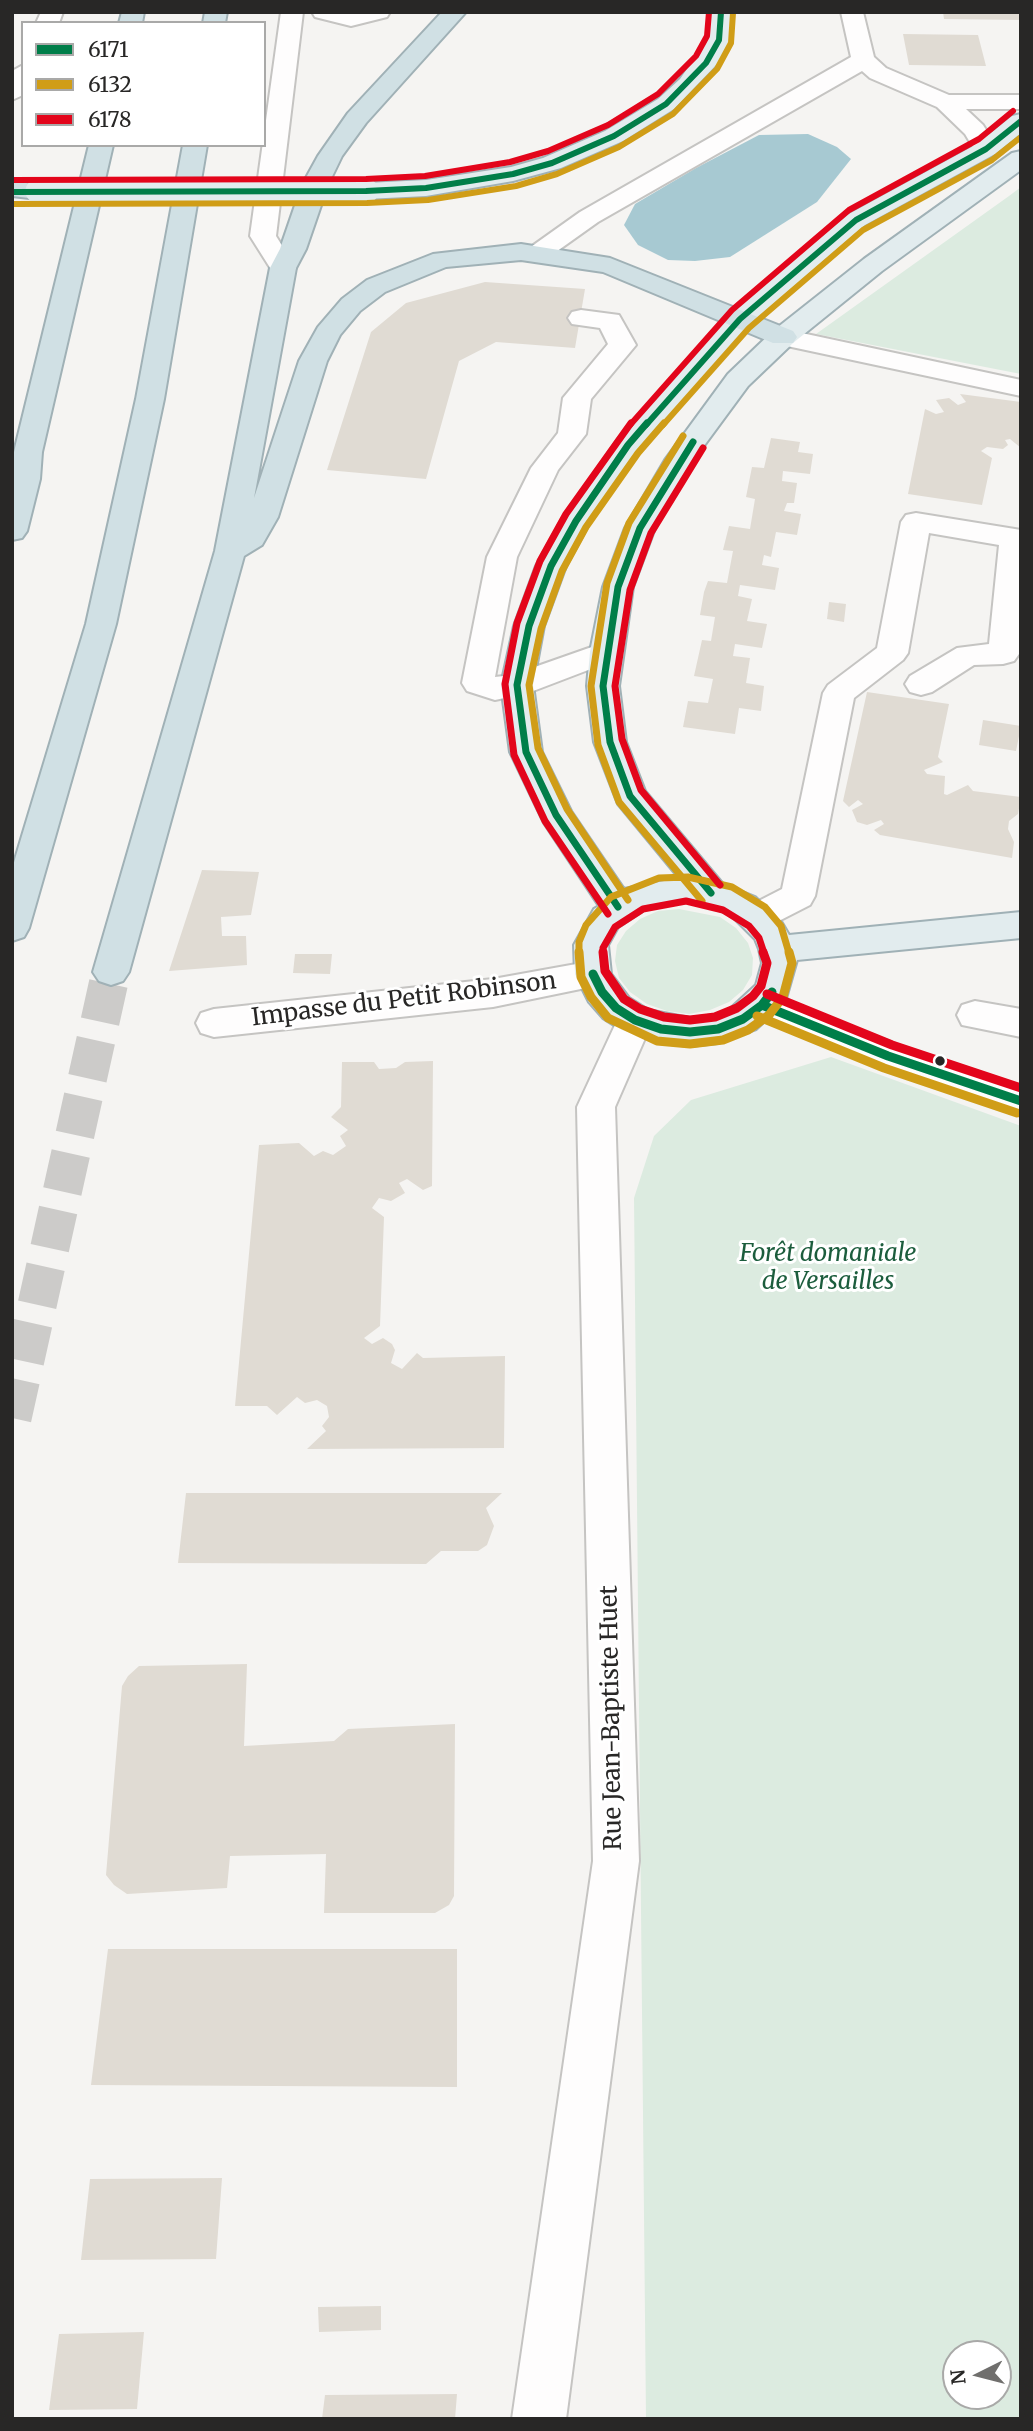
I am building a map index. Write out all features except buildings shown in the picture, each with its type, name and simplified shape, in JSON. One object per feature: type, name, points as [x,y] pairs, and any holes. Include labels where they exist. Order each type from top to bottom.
[{"type":"highway","points":[[111,972],[230,551],[283,268],[293,249],[314,185],[330,156],[357,118],[455,12]]},
{"type":"highway","points":[[12,531],[26,479],[20,458],[100,147]]},
{"type":"highway","points":[[12,928],[101,624],[150,399],[195,147]]},
{"type":"highway","points":[[230,551],[252,538],[263,517],[313,361],[328,332],[351,305],[376,286],[442,260],[485,254],[537,254],[610,266],[783,337]]},
{"type":"main road","points":[[12,190],[366,191],[426,188],[513,174],[552,163],[614,136],[666,104],[697,74],[719,40],[721,12]]},
{"type":"main road","points":[[618,907],[556,815],[526,752],[517,685],[529,626],[551,566],[576,520],[628,445],[740,319],[856,220],[986,149],[1021,121]]},
{"type":"main road","points":[[711,893],[630,796],[610,741],[603,686],[606,652],[618,587],[640,528],[679,460],[737,380],[783,337],[873,265],[1021,158]]},
{"type":"main road","points":[[686,889],[711,893],[735,902],[757,917],[770,932],[780,964],[777,978],[762,1004],[743,1019],[718,1029],[690,1032],[661,1029],[635,1020],[616,1008],[593,974],[592,944],[597,931],[618,907],[638,897],[662,890],[686,889]]},
{"type":"main road","points":[[777,949],[1021,925]]},
{"type":"street","points":[[283,268],[263,236],[292,12]]},
{"type":"street","points":[[323,12],[351,19],[378,18],[395,12]]},
{"type":"street","points":[[351,19],[379,12]]},
{"type":"street","points":[[852,12],[863,60],[890,79],[945,102],[968,123],[986,149]]},
{"type":"street","points":[[537,254],[589,217],[863,60]]},
{"type":"street","points":[[12,93],[21,76]]},
{"type":"street","points":[[945,102],[1021,102]]},
{"type":"street","points":[[580,318],[610,321],[622,345],[578,398],[572,434],[545,468],[502,557],[478,683],[495,689],[517,685],[606,652]]},
{"type":"street","points":[[783,337],[1021,388]]},
{"type":"street","points":[[757,917],[799,896],[839,693],[892,653],[916,522],[1015,538],[1003,654],[968,655],[921,684]]},
{"type":"street","name":"Impasse du Petit Robinson","points":[[214,1023],[493,993],[593,974]]},
{"type":"street","points":[[762,1004],[888,1056],[1021,1101]]},
{"type":"street","points":[[975,1015],[1021,1023]]},
{"type":"street","name":"Rue Jean-Baptiste Huet","points":[[539,2419],[616,1861],[596,1107],[635,1020]]},
{"type":"green space","points":[[1021,187],[1021,374],[816,334],[1009,196]]},
{"type":"green space","points":[[679,909],[720,917],[736,928],[748,943],[753,958],[752,975],[743,990],[729,1002],[710,1010],[689,1014],[667,1011],[647,1004],[630,992],[619,978],[615,961],[617,945],[626,931],[640,919],[658,911]]},
{"type":"green space","name":"Forêt domaniale de Versailles","points":[[831,1057],[1021,1126],[1021,2419],[646,2419],[634,1198],[654,1136],[691,1100]]},
{"type":"water","points":[[808,134],[837,147],[851,159],[817,202],[730,257],[695,261],[668,260],[638,245],[624,225],[635,204],[759,135]]},
{"type":"tunnel","points":[[12,1418],[111,972]]},
{"type":"transit line","name":"6178","points":[[12,180],[366,179],[425,176],[510,162],[548,151],[608,125],[658,94],[696,56],[707,36],[709,12]]},
{"type":"transit line","name":"6171","points":[[12,192],[366,191],[426,188],[513,174],[552,163],[614,136],[666,104],[706,63],[719,40],[721,12]]},
{"type":"transit line","name":"6132","points":[[12,204],[367,203],[428,200],[516,186],[557,174],[619,147],[673,114],[717,69],[731,43],[733,13]]},
{"type":"transit line","name":"6178","points":[[608,914],[545,821],[514,755],[505,684],[517,623],[540,561],[566,514],[618,438],[732,310],[849,210],[979,139],[1013,111]]},
{"type":"transit line","name":"6171","points":[[618,907],[556,815],[526,752],[517,685],[529,626],[551,566],[576,521],[628,445],[740,319],[856,220],[986,149],[1021,121]]},
{"type":"transit line","name":"6132","points":[[628,900],[567,809],[538,748],[529,685],[541,629],[562,571],[586,527],[638,453],[749,328],[863,230],[992,160],[1021,137]]},
{"type":"transit line","name":"6132","points":[[683,436],[629,523],[607,583],[591,686],[598,745],[619,802],[702,901]]},
{"type":"transit line","name":"6171","points":[[693,442],[640,528],[618,587],[603,686],[610,742],[630,796],[711,893]]},
{"type":"transit line","name":"6178","points":[[703,448],[651,533],[630,590],[615,686],[622,739],[641,790],[720,885]]},
{"type":"transit line","name":"6132","points":[[688,877],[732,887],[765,907],[781,926],[792,963],[783,997],[769,1015],[748,1030],[723,1040],[690,1044],[657,1041],[630,1031],[608,1018],[591,997],[581,977],[579,959],[579,942],[586,925],[611,897],[659,878],[688,877]]},
{"type":"transit line","name":"6178","points":[[686,901],[723,910],[749,926],[759,938],[767,963],[761,986],[753,996],[737,1008],[715,1017],[690,1020],[664,1017],[640,1009],[624,999],[605,971],[603,948],[615,927],[643,909],[686,901]]},
{"type":"transit line","name":"6171","points":[[593,974],[602,992],[616,1008],[635,1020],[661,1029],[690,1032],[718,1029],[743,1019],[762,1005],[772,992]]},
{"type":"transit line","name":"6178","points":[[767,994],[892,1045],[1021,1088]]},
{"type":"transit line","name":"6171","points":[[762,1005],[888,1056],[1021,1101]]},
{"type":"transit line","name":"6132","points":[[757,1016],[884,1068],[1017,1113]]}]
